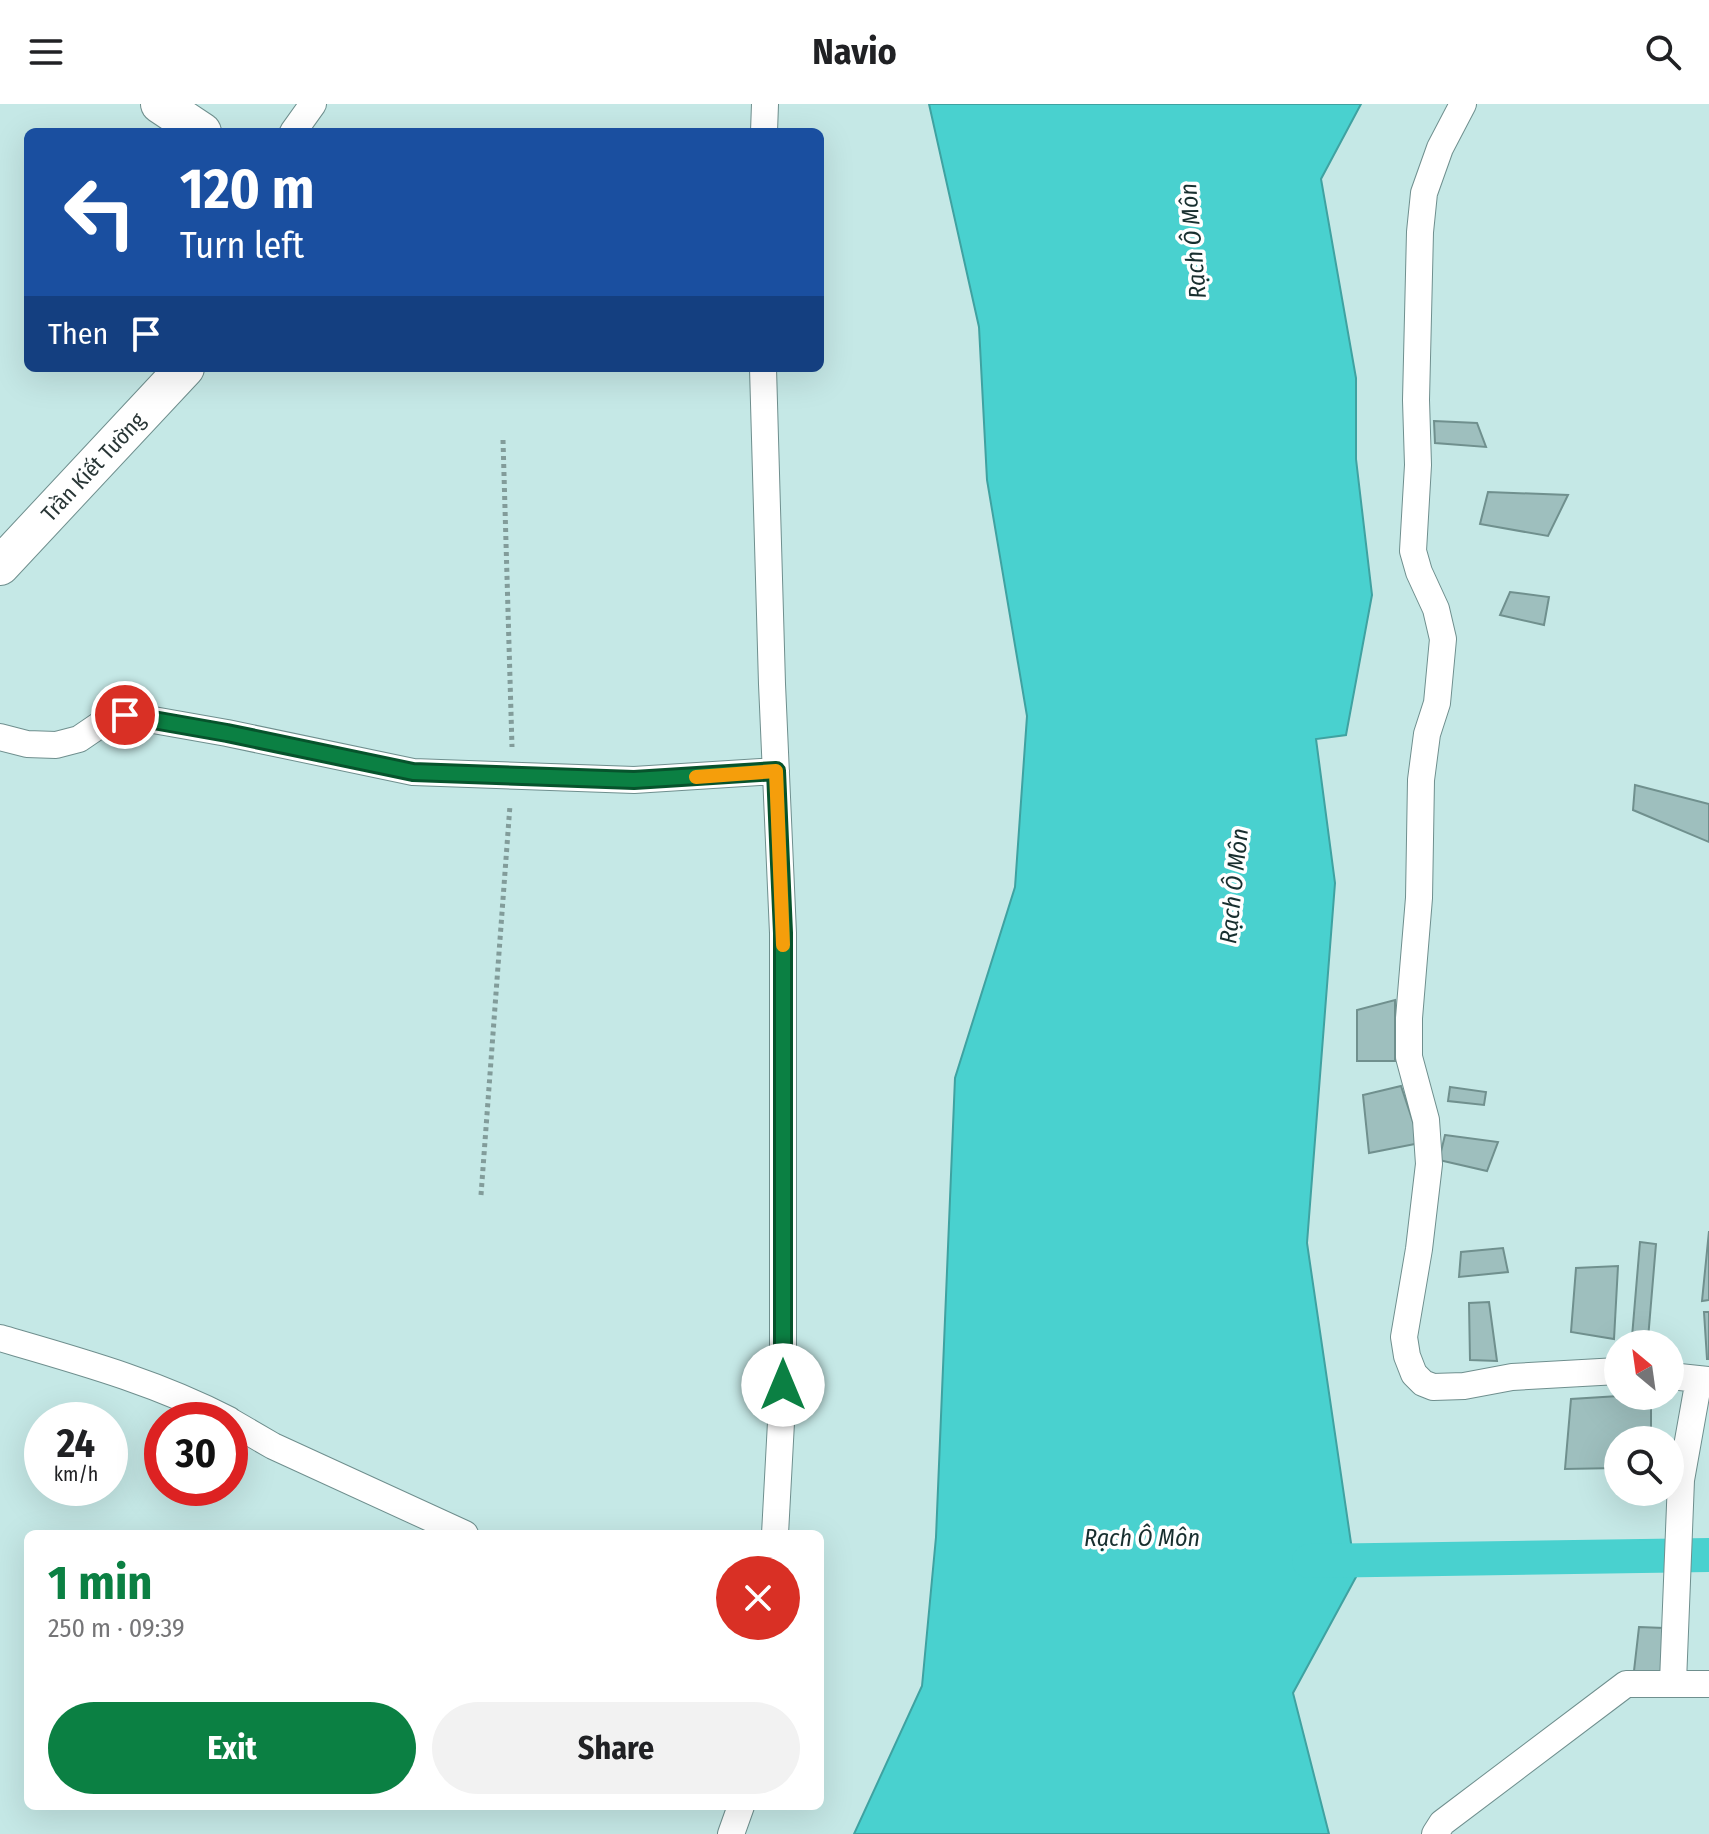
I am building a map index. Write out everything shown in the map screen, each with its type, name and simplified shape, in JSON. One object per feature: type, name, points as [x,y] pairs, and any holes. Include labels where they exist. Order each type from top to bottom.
[{"type":"main road","points":[[160,104],[196,128]]},
{"type":"main road","name":"Trần Kiết Tường","points":[[0,566],[181,372]]},
{"type":"street","points":[[296,128],[313,104]]},
{"type":"street","points":[[764,128],[765,104]]},
{"type":"street","points":[[1463,104],[1440,148],[1424,193],[1420,232],[1416,400],[1418,465],[1413,551],[1436,609],[1443,639],[1437,703],[1427,734],[1421,780],[1419,898],[1409,1018],[1409,1057],[1426,1120],[1429,1164],[1404,1337],[1414,1374],[1433,1387],[1464,1386],[1512,1377],[1604,1372]]},
{"type":"street","points":[[763,372],[783,949],[783,1385],[775,1530]]},
{"type":"street","points":[[0,737],[27,744],[56,745],[79,739],[101,724],[125,715],[413,772],[634,780],[776,771]]},
{"type":"street","points":[[0,1338],[114,1371],[195,1402]]},
{"type":"street","points":[[1673,1682],[1681,1480],[1704,1380],[1684,1378]]},
{"type":"street","points":[[248,1431],[273,1446],[456,1530]]},
{"type":"street","points":[[1435,1834],[1442,1823],[1626,1684],[1709,1684]]},
{"type":"street","points":[[731,1834],[740,1810]]},
{"type":"path","points":[[481,1195],[512,774],[503,440]]},
{"type":"water","name":"Rạch Ô Môn","points":[[929,104],[1361,104],[1321,179],[1356,378],[1356,459],[1372,595],[1346,735],[1316,739],[1335,883],[1307,1243],[1356,1577],[1293,1693],[1329,1834],[854,1834],[922,1686],[936,1537],[955,1078],[1015,887],[1027,716],[987,480],[979,327]]},
{"type":"building","points":[[1434,421],[1477,423],[1486,447],[1435,443]]},
{"type":"building","points":[[1488,492],[1568,495],[1548,536],[1480,524]]},
{"type":"building","points":[[1510,592],[1549,597],[1544,625],[1500,615]]},
{"type":"building","points":[[1635,785],[1709,804],[1709,842],[1633,810]]},
{"type":"building","points":[[1395,1000],[1395,1061],[1357,1061],[1357,1010]]},
{"type":"building","points":[[1401,1086],[1420,1143],[1369,1153],[1363,1095]]},
{"type":"building","points":[[1450,1087],[1486,1092],[1484,1105],[1448,1101]]},
{"type":"building","points":[[1445,1135],[1498,1142],[1487,1171],[1439,1160]]},
{"type":"building","points":[[1709,1231],[1709,1300],[1702,1301]]},
{"type":"building","points":[[1640,1242],[1656,1244],[1649,1330],[1633,1330]]},
{"type":"building","points":[[1503,1248],[1508,1272],[1459,1277],[1461,1252]]},
{"type":"building","points":[[1618,1266],[1614,1330],[1604,1330],[1604,1337],[1571,1332],[1576,1268]]},
{"type":"building","points":[[1489,1302],[1497,1361],[1470,1360],[1469,1303]]},
{"type":"building","points":[[1704,1312],[1709,1312],[1709,1359],[1707,1359]]},
{"type":"building","points":[[1604,1397],[1604,1410],[1651,1410],[1651,1426],[1604,1426],[1604,1468],[1565,1469],[1571,1399]]},
{"type":"building","points":[[1639,1627],[1664,1628],[1663,1677],[1634,1671]]},
{"type":"waterway","points":[[1309,1561],[1709,1555]]},
{"type":"slow traffic","points":[[696,777],[776,771],[783,945]]},
{"type":"route","points":[[125,715],[413,772],[634,780],[776,771],[783,933],[783,1385]]}]
